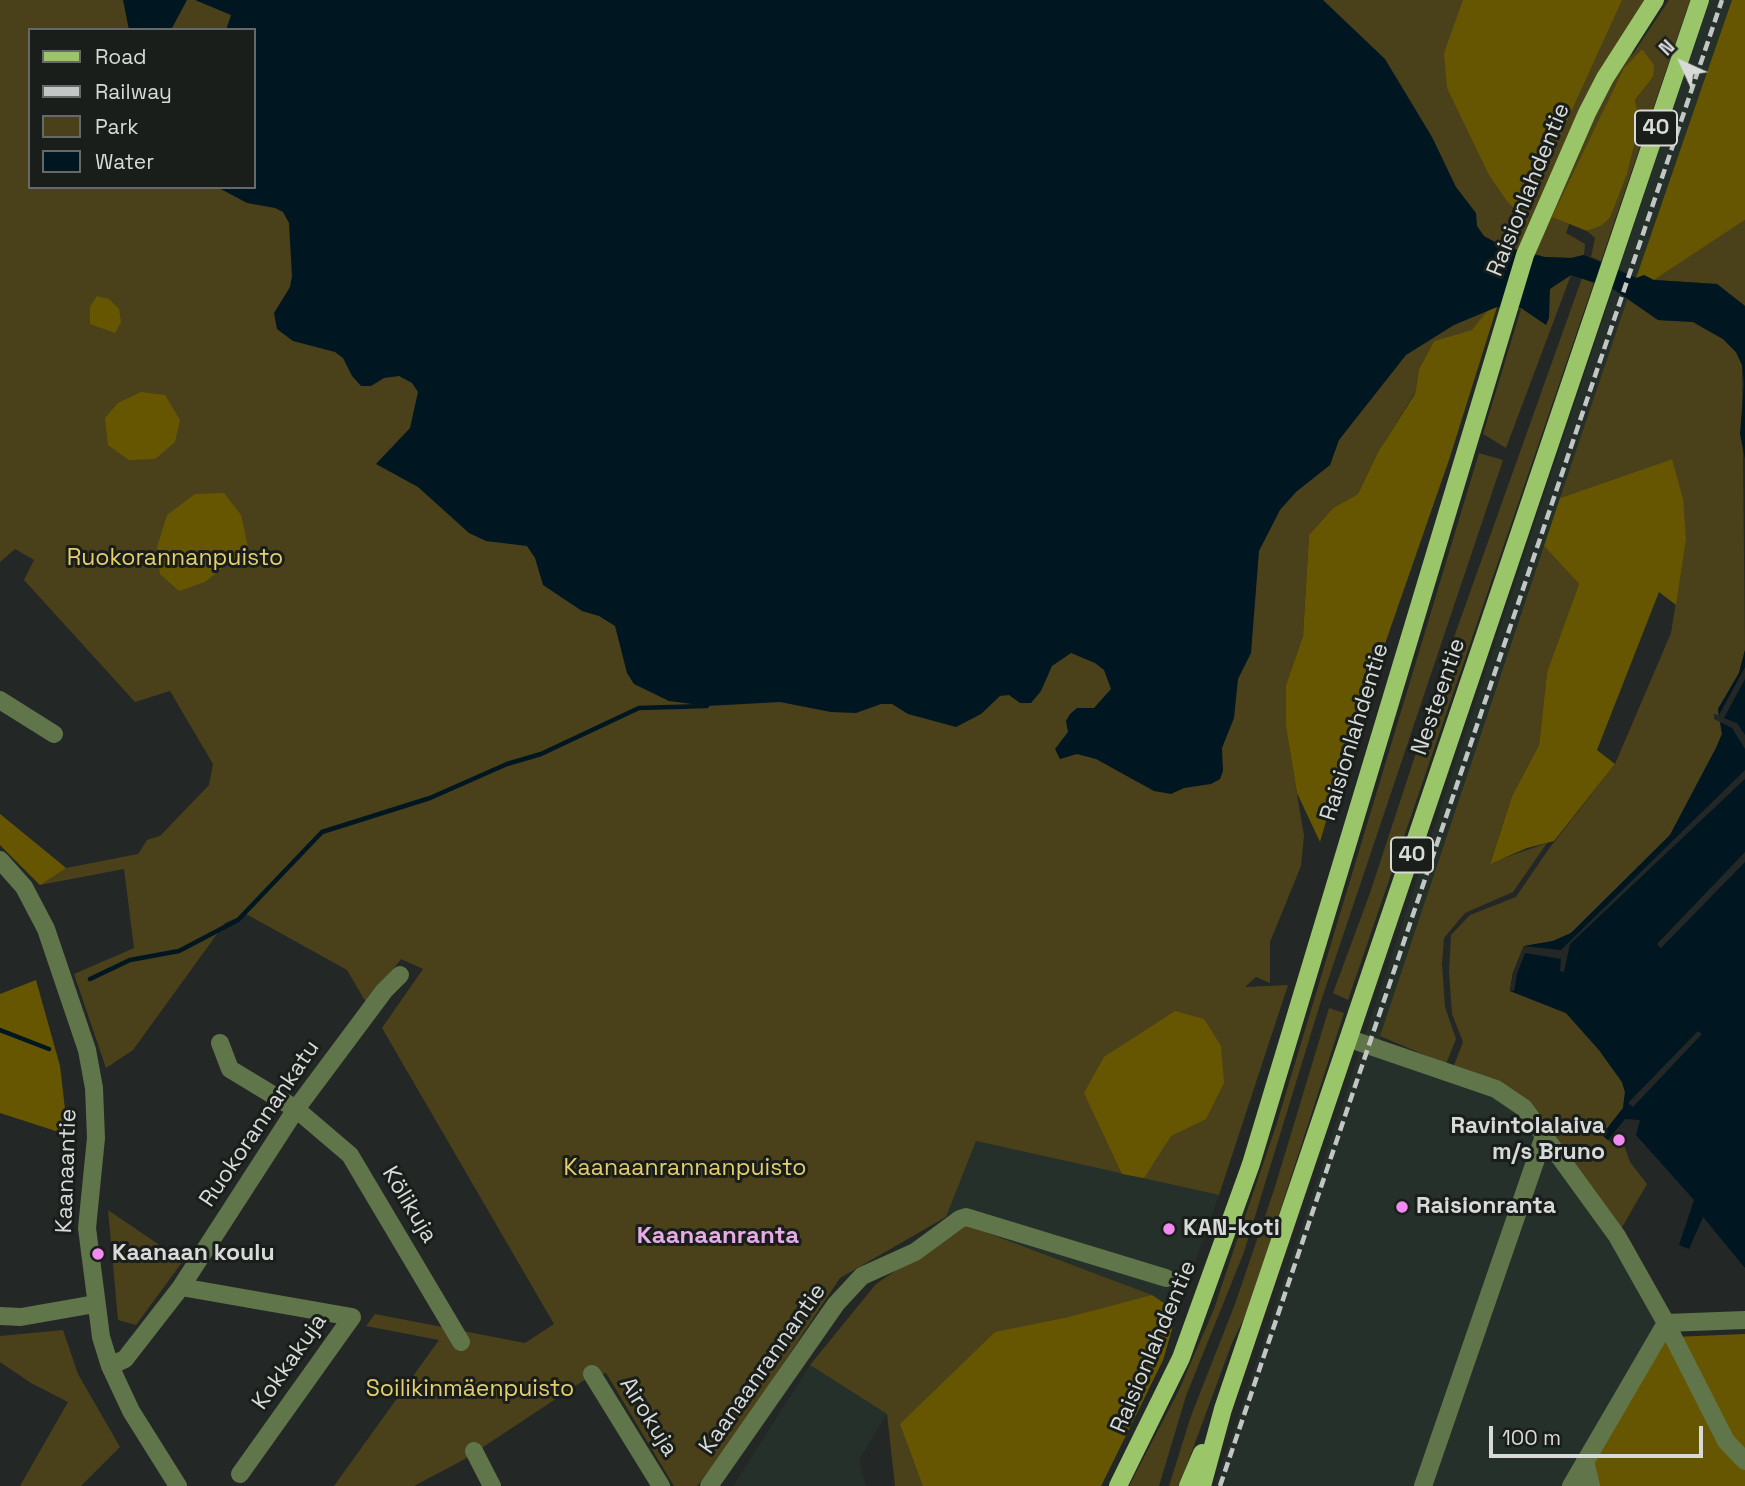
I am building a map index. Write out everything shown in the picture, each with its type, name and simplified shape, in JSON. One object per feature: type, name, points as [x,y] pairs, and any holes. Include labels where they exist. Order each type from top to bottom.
[{"type":"main road","name":"Raisionlahdentie","points":[[1118,1486],[1181,1358],[1251,1164],[1525,255],[1605,78],[1654,0]]},
{"type":"main road","name":"Nesteentie","points":[[1202,1486],[1223,1409],[1700,0]]},
{"type":"main road","name":"Nesteentie","points":[[1188,1486],[1223,1409]]},
{"type":"street","points":[[0,700],[54,734]]},
{"type":"street","name":"Kaanaantie","points":[[0,860],[24,887],[46,929],[87,1050],[94,1088],[96,1138],[87,1228],[95,1304],[110,1366],[131,1411],[177,1486]]},
{"type":"street","name":"Ruokorannankatu","points":[[110,1366],[125,1360],[181,1287],[296,1110],[384,991],[400,975]]},
{"type":"street","points":[[1350,1039],[1496,1089],[1524,1108],[1617,1236],[1666,1323],[1726,1441],[1745,1461]]},
{"type":"street","name":"Kölikuja","points":[[220,1043],[230,1069],[296,1110],[340,1143],[350,1155],[461,1342]]},
{"type":"street","points":[[1423,1486],[1544,1136]]},
{"type":"street","name":"Kaanaanrannantie","points":[[709,1486],[836,1304],[862,1276],[915,1252],[960,1219],[966,1217],[1166,1278]]},
{"type":"street","name":"Kokkakuja","points":[[181,1287],[352,1317],[240,1474]]},
{"type":"street","points":[[0,1316],[21,1317],[95,1304]]},
{"type":"street","points":[[1666,1323],[1745,1320]]},
{"type":"street","points":[[1571,1486],[1666,1323]]},
{"type":"street","name":"Airokuja","points":[[592,1374],[661,1486]]},
{"type":"street","points":[[474,1451],[492,1486]]},
{"type":"street","points":[[1585,1461],[1591,1486]]},
{"type":"shaded area","points":[[1710,0],[1732,0],[1636,278],[1619,269]]},
{"type":"shaded area","points":[[1613,289],[1628,297],[1375,1056],[1406,1058],[1524,1108],[1666,1323],[1591,1486],[1215,1486]]},
{"type":"shaded area","points":[[976,1141],[1219,1195],[1177,1312],[1152,1295],[946,1217]]},
{"type":"shaded area","points":[[810,1365],[887,1414],[859,1460],[866,1486],[733,1486]]},
{"type":"green space","points":[[0,0],[1651,0],[1631,57],[1669,0],[1690,0],[1601,261],[1591,257],[1595,238],[1587,231],[1601,226],[1610,218],[1627,173],[1640,121],[1635,100],[1653,77],[1653,65],[1642,49],[1627,65],[1566,233],[1585,244],[1584,255],[1571,258],[1542,257],[1421,278],[1303,382],[1181,596],[1223,702],[1228,687],[1230,651],[1237,621],[1233,581],[1240,566],[1236,550],[1231,543],[1244,506],[1281,473],[1269,453],[1277,445],[1297,443],[1292,426],[1296,415],[1330,404],[1329,373],[1361,355],[1361,347],[1382,318],[1396,307],[1419,302],[1478,279],[1487,281],[1507,276],[1536,283],[1560,282],[1571,275],[1506,448],[1483,434],[1521,309],[1497,307],[1488,310],[1473,330],[1434,341],[1419,369],[1415,393],[1378,452],[1358,494],[1333,508],[1309,535],[1303,636],[1286,685],[1286,727],[1304,836],[1301,866],[1270,942],[1270,983],[1256,977],[1245,987],[1288,985],[1219,1195],[976,1141],[946,1217],[840,1278],[719,1460],[697,1486],[674,1486],[606,1373],[586,1379],[465,1459],[414,1486],[334,1486],[439,1340],[366,1326],[375,1314],[525,1343],[554,1324],[382,1028],[423,969],[401,959],[367,1004],[347,970],[246,914],[225,923],[133,1050],[106,1068],[74,974],[134,948],[124,869],[40,885],[0,845],[0,814],[66,868],[138,854],[147,840],[160,836],[209,785],[213,764],[170,691],[135,702],[24,580],[34,560],[15,549],[0,562]]},
{"type":"green space","points":[[1463,0],[1622,0],[1523,217],[1507,201],[1489,175],[1447,88],[1444,53]]},
{"type":"green space","points":[[1732,0],[1745,0],[1745,220],[1654,280],[1636,278]]},
{"type":"green space","points":[[1642,49],[1654,65],[1653,77],[1635,100],[1640,121],[1627,174],[1610,218],[1601,226],[1587,231],[1552,217],[1624,68]]},
{"type":"green space","points":[[1745,220],[1745,306],[1717,284],[1654,280]]},
{"type":"green space","points":[[1582,278],[1594,282],[1348,1000],[1333,993],[1370,893],[1453,640]]},
{"type":"green space","points":[[97,296],[109,299],[119,309],[121,322],[115,333],[90,324],[90,307]]},
{"type":"green space","points":[[1628,297],[1658,320],[1693,322],[1723,339],[1736,352],[1742,365],[1745,650],[1739,673],[1718,709],[1722,734],[1670,835],[1571,933],[1553,941],[1524,946],[1513,973],[1510,991],[1566,1013],[1599,1050],[1622,1082],[1625,1092],[1623,1108],[1602,1135],[1614,1145],[1621,1137],[1630,1162],[1647,1184],[1617,1236],[1524,1108],[1451,1073],[1463,1042],[1452,1014],[1449,971],[1451,935],[1470,915],[1516,897],[1548,850],[1615,764],[1671,633],[1686,540],[1672,459],[1560,498]]},
{"type":"green space","points":[[1497,307],[1450,457],[1340,773],[1320,842],[1297,793],[1286,727],[1286,685],[1303,636],[1309,535],[1333,508],[1358,494],[1378,452],[1415,394],[1419,369],[1434,341],[1472,330],[1488,310]]},
{"type":"green space","points":[[141,392],[165,395],[180,420],[175,442],[155,459],[129,460],[108,445],[105,418],[118,403]]},
{"type":"green space","points":[[1479,453],[1503,460],[1321,1001],[1244,1252],[1186,1396],[1159,1486],[1129,1486],[1179,1390],[1214,1309],[1276,1126]]},
{"type":"green space","points":[[1672,459],[1683,499],[1686,540],[1676,605],[1659,592],[1597,750],[1615,764],[1554,841],[1527,848],[1490,864],[1512,796],[1539,745],[1547,672],[1579,584],[1544,546],[1560,498]]},
{"type":"green space","name":"Ruokorannanpuisto","points":[[224,493],[241,515],[248,547],[205,582],[179,591],[160,574],[157,547],[167,515],[195,494]]},
{"type":"green space","points":[[1544,546],[1579,584],[1547,672],[1539,745],[1512,796],[1490,863],[1547,843],[1513,892],[1465,913],[1444,938],[1442,964],[1445,1007],[1456,1039],[1446,1064],[1380,1036]]},
{"type":"green space","points":[[0,814],[66,868],[40,885],[0,845]]},
{"type":"green space","points":[[36,980],[60,1066],[68,1135],[0,1113],[0,994]]},
{"type":"green space","points":[[1329,1008],[1344,1013],[1248,1310],[1232,1343],[1179,1486],[1169,1486],[1191,1416],[1235,1304],[1274,1190]]},
{"type":"green space","points":[[1175,1011],[1204,1019],[1221,1046],[1224,1083],[1206,1119],[1171,1136],[1144,1178],[1122,1174],[1084,1093],[1104,1057]]},
{"type":"green space","points":[[108,1210],[183,1261],[136,1325],[118,1320]]},
{"type":"green space","points":[[964,1224],[1152,1295],[1177,1312],[1163,1360],[1101,1486],[895,1486],[887,1414],[810,1365],[876,1284]]},
{"type":"green space","points":[[1152,1295],[1177,1312],[1163,1360],[1101,1486],[923,1486],[900,1424],[995,1332],[1069,1317]]},
{"type":"green space","points":[[1666,1323],[1673,1337],[1745,1334],[1745,1486],[1591,1486],[1585,1461]]},
{"type":"green space","points":[[63,1330],[78,1374],[120,1447],[81,1486],[20,1486],[68,1402],[31,1383],[0,1362],[0,1336]]},
{"type":"water","points":[[123,0],[187,0],[172,28],[129,28]]},
{"type":"water","points":[[195,0],[1323,0],[1385,59],[1432,137],[1456,187],[1476,213],[1477,226],[1484,236],[1502,246],[1545,257],[1571,258],[1584,255],[1636,278],[1644,275],[1654,280],[1717,284],[1745,306],[1745,459],[1740,434],[1744,384],[1742,365],[1736,352],[1723,339],[1693,322],[1658,320],[1613,289],[1571,275],[1550,289],[1549,318],[1546,325],[1521,308],[1497,307],[1454,325],[1406,355],[1339,440],[1330,465],[1296,492],[1280,510],[1259,551],[1251,653],[1238,679],[1234,718],[1222,748],[1223,771],[1220,779],[1211,784],[1184,788],[1171,794],[1154,791],[1096,759],[1077,754],[1060,759],[1055,749],[1068,732],[1066,721],[1070,714],[1077,708],[1094,708],[1111,689],[1104,670],[1095,663],[1071,653],[1052,666],[1041,691],[1031,703],[1020,703],[1009,695],[1000,696],[981,714],[956,727],[908,714],[892,704],[881,704],[856,713],[831,712],[780,702],[707,706],[669,701],[634,684],[627,673],[615,626],[599,616],[582,611],[543,585],[535,558],[527,546],[486,541],[469,533],[418,487],[376,464],[410,428],[418,392],[412,383],[399,376],[384,378],[371,386],[361,386],[352,376],[343,358],[335,352],[293,341],[277,329],[274,313],[290,287],[292,276],[289,223],[283,212],[275,208],[247,203],[221,189],[256,189],[256,28],[227,28],[231,15]]},
{"type":"water","points":[[1745,650],[1745,1268],[1703,1217],[1689,1249],[1679,1245],[1694,1200],[1636,1135],[1640,1120],[1625,1119],[1608,1140],[1602,1135],[1623,1108],[1625,1092],[1622,1082],[1599,1050],[1566,1013],[1510,991],[1513,973],[1524,946],[1553,941],[1571,933],[1670,835],[1722,734],[1718,709],[1739,673]]},
{"type":"pier","points":[[1745,667],[1745,679],[1724,718],[1737,723],[1745,735],[1745,749],[1732,728],[1714,719],[1714,714],[1719,715]]},
{"type":"pier","points":[[1745,770],[1745,779],[1570,944],[1564,972],[1560,971],[1561,959],[1525,953],[1514,991],[1510,991],[1513,973],[1524,946],[1561,950]]},
{"type":"pier","points":[[1745,852],[1745,862],[1661,948],[1657,944]]},
{"type":"pier","points":[[1698,1031],[1702,1034],[1633,1107],[1628,1103]]},
{"type":"waterway","points":[[90,979],[130,960],[179,951],[238,920],[322,832],[430,798],[507,764],[541,754],[639,708],[707,706]]},
{"type":"waterway","points":[[0,1030],[49,1049]]},
{"type":"railway","points":[[1220,1486],[1722,0]]},
{"type":"place","name":"Ravintolalaiva m/s Bruno","points":[[1619,1140]]},
{"type":"place","name":"Raisionranta","points":[[1402,1207]]},
{"type":"place","name":"KAN-koti","points":[[1169,1229]]},
{"type":"place","name":"Kaanaan koulu","points":[[98,1254]]},
{"type":"district","name":"Kaanaanranta","points":[[718,1236]]},
{"type":"park label","name":"Kaanaanrannanpuisto","points":[[685,1169]]},
{"type":"park label","name":"Soilikinmäenpuisto","points":[[470,1390]]}]
